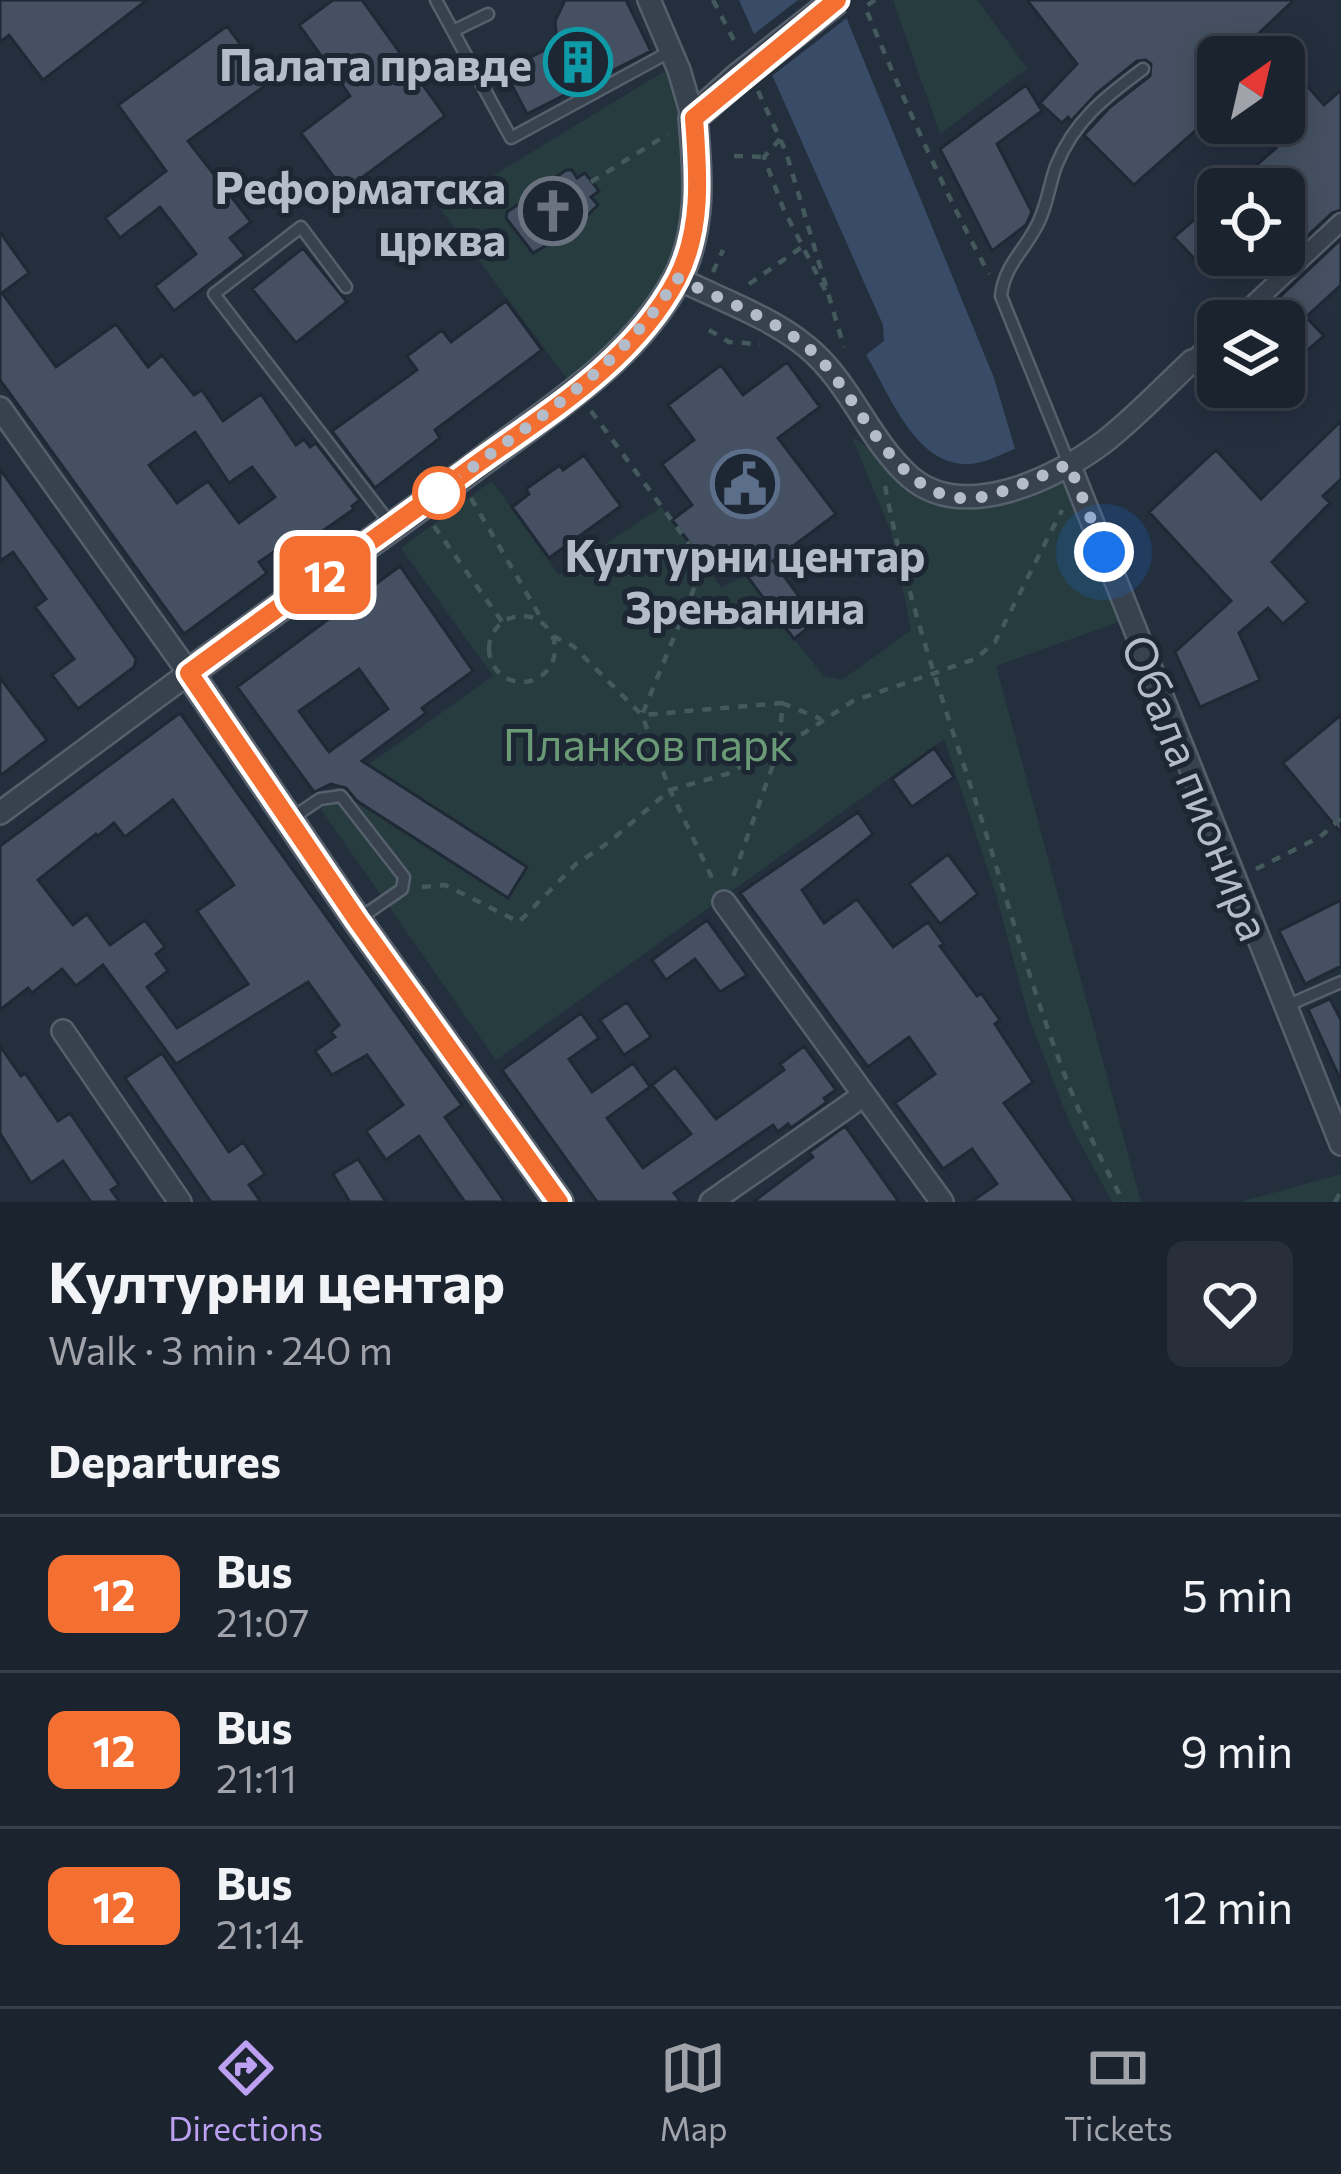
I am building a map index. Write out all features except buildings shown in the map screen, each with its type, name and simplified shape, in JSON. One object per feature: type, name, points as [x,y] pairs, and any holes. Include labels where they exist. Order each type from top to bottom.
[{"type":"street","points":[[0,813],[576,391],[638,335],[677,278],[697,208],[694,118],[649,0]]},
{"type":"street","points":[[694,118],[748,83],[837,0]]},
{"type":"street","points":[[1257,300],[1341,222]]},
{"type":"street","points":[[677,278],[804,344],[830,370],[907,474],[929,490],[965,498],[989,495],[1069,464],[1109,439],[1197,353]]},
{"type":"street","points":[[0,408],[559,1202]]},
{"type":"street","name":"Обала пионира","points":[[1069,464],[1341,1144]]},
{"type":"street","points":[[724,902],[942,1202]]},
{"type":"street","points":[[63,1031],[180,1202]]},
{"type":"street","points":[[711,1202],[864,1094]]},
{"type":"lane","points":[[436,0],[511,138],[671,51]]},
{"type":"lane","points":[[453,31],[488,14]]},
{"type":"lane","points":[[1001,296],[1009,268],[1037,225],[1070,134],[1100,101],[1143,69]]},
{"type":"lane","points":[[346,287],[301,227],[214,294],[392,527]]},
{"type":"lane","name":"Обала пионира","points":[[1001,296],[1069,464]]},
{"type":"lane","points":[[289,820],[320,799],[341,796],[404,877],[402,889],[357,920]]},
{"type":"lane","points":[[1286,1006],[1341,982]]},
{"type":"path","points":[[713,0],[738,48]]},
{"type":"path","points":[[875,0],[866,7],[966,231],[1001,296]]},
{"type":"path","points":[[748,83],[780,139],[845,352]]},
{"type":"path","points":[[591,182],[694,118]]},
{"type":"path","points":[[764,157],[780,139]]},
{"type":"path","points":[[734,156],[764,157]]},
{"type":"path","points":[[764,157],[782,208],[833,307]]},
{"type":"path","points":[[749,284],[802,247]]},
{"type":"path","points":[[709,330],[728,342],[777,345]]},
{"type":"path","points":[[576,391],[704,564],[642,715]]},
{"type":"path","points":[[882,469],[895,536],[1052,1043],[1102,1163],[1124,1202]]},
{"type":"path","points":[[459,478],[553,636],[573,646],[642,715],[670,790],[724,902]]},
{"type":"path","points":[[402,889],[446,885],[519,922],[576,864],[670,790],[728,774],[853,700],[975,659],[995,642],[1073,489],[1078,488]]},
{"type":"path","points":[[421,506],[503,622]]},
{"type":"path","points":[[547,628],[529,617],[503,622],[493,633],[489,654],[500,674],[509,680],[531,681],[542,676],[554,658],[553,636]]},
{"type":"path","points":[[642,715],[782,703],[824,720]]},
{"type":"path","points":[[724,902],[780,745],[782,703]]},
{"type":"path","points":[[1235,880],[1320,837],[1341,818]]},
{"type":"path","points":[[1335,1202],[1341,1191]]},
{"type":"green space","points":[[893,0],[977,0],[1027,68],[940,134]]},
{"type":"green space","points":[[670,68],[693,118],[687,255],[576,391],[440,208]]},
{"type":"green space","name":"Планков парк","points":[[852,437],[929,490],[965,498],[1069,464],[1130,618],[996,666],[1141,1202],[1112,1202],[1070,1124],[1029,1018],[997,898],[944,739],[496,1060],[316,802],[493,676],[401,548],[492,481],[559,575],[661,507],[721,587],[746,576],[823,676],[842,680],[911,630],[891,532]]},
{"type":"green space","points":[[1341,1174],[1341,1202],[1240,1202]]},
{"type":"water","points":[[739,0],[839,0],[994,378],[1015,449],[976,463],[951,462],[934,454],[906,425],[866,355],[884,341],[883,325]]},
{"type":"pier","points":[[798,0],[846,0],[852,14],[768,79],[750,37]]},
{"type":"bus line","name":"12","points":[[559,1202],[357,920],[189,673],[576,391],[638,335],[677,278],[693,232],[697,208],[694,118],[837,0]]},
{"type":"place","name":"Палата правде","points":[[578,62]]},
{"type":"place","name":"Реформатска црква","points":[[553,211]]},
{"type":"place","name":"Културни центар Зрењанина","points":[[745,484]]},
{"type":"route","points":[[439,493],[610,363],[658,310],[677,278],[804,344],[830,370],[907,474],[929,490],[965,498],[989,495],[1069,464],[1104,552]]}]
